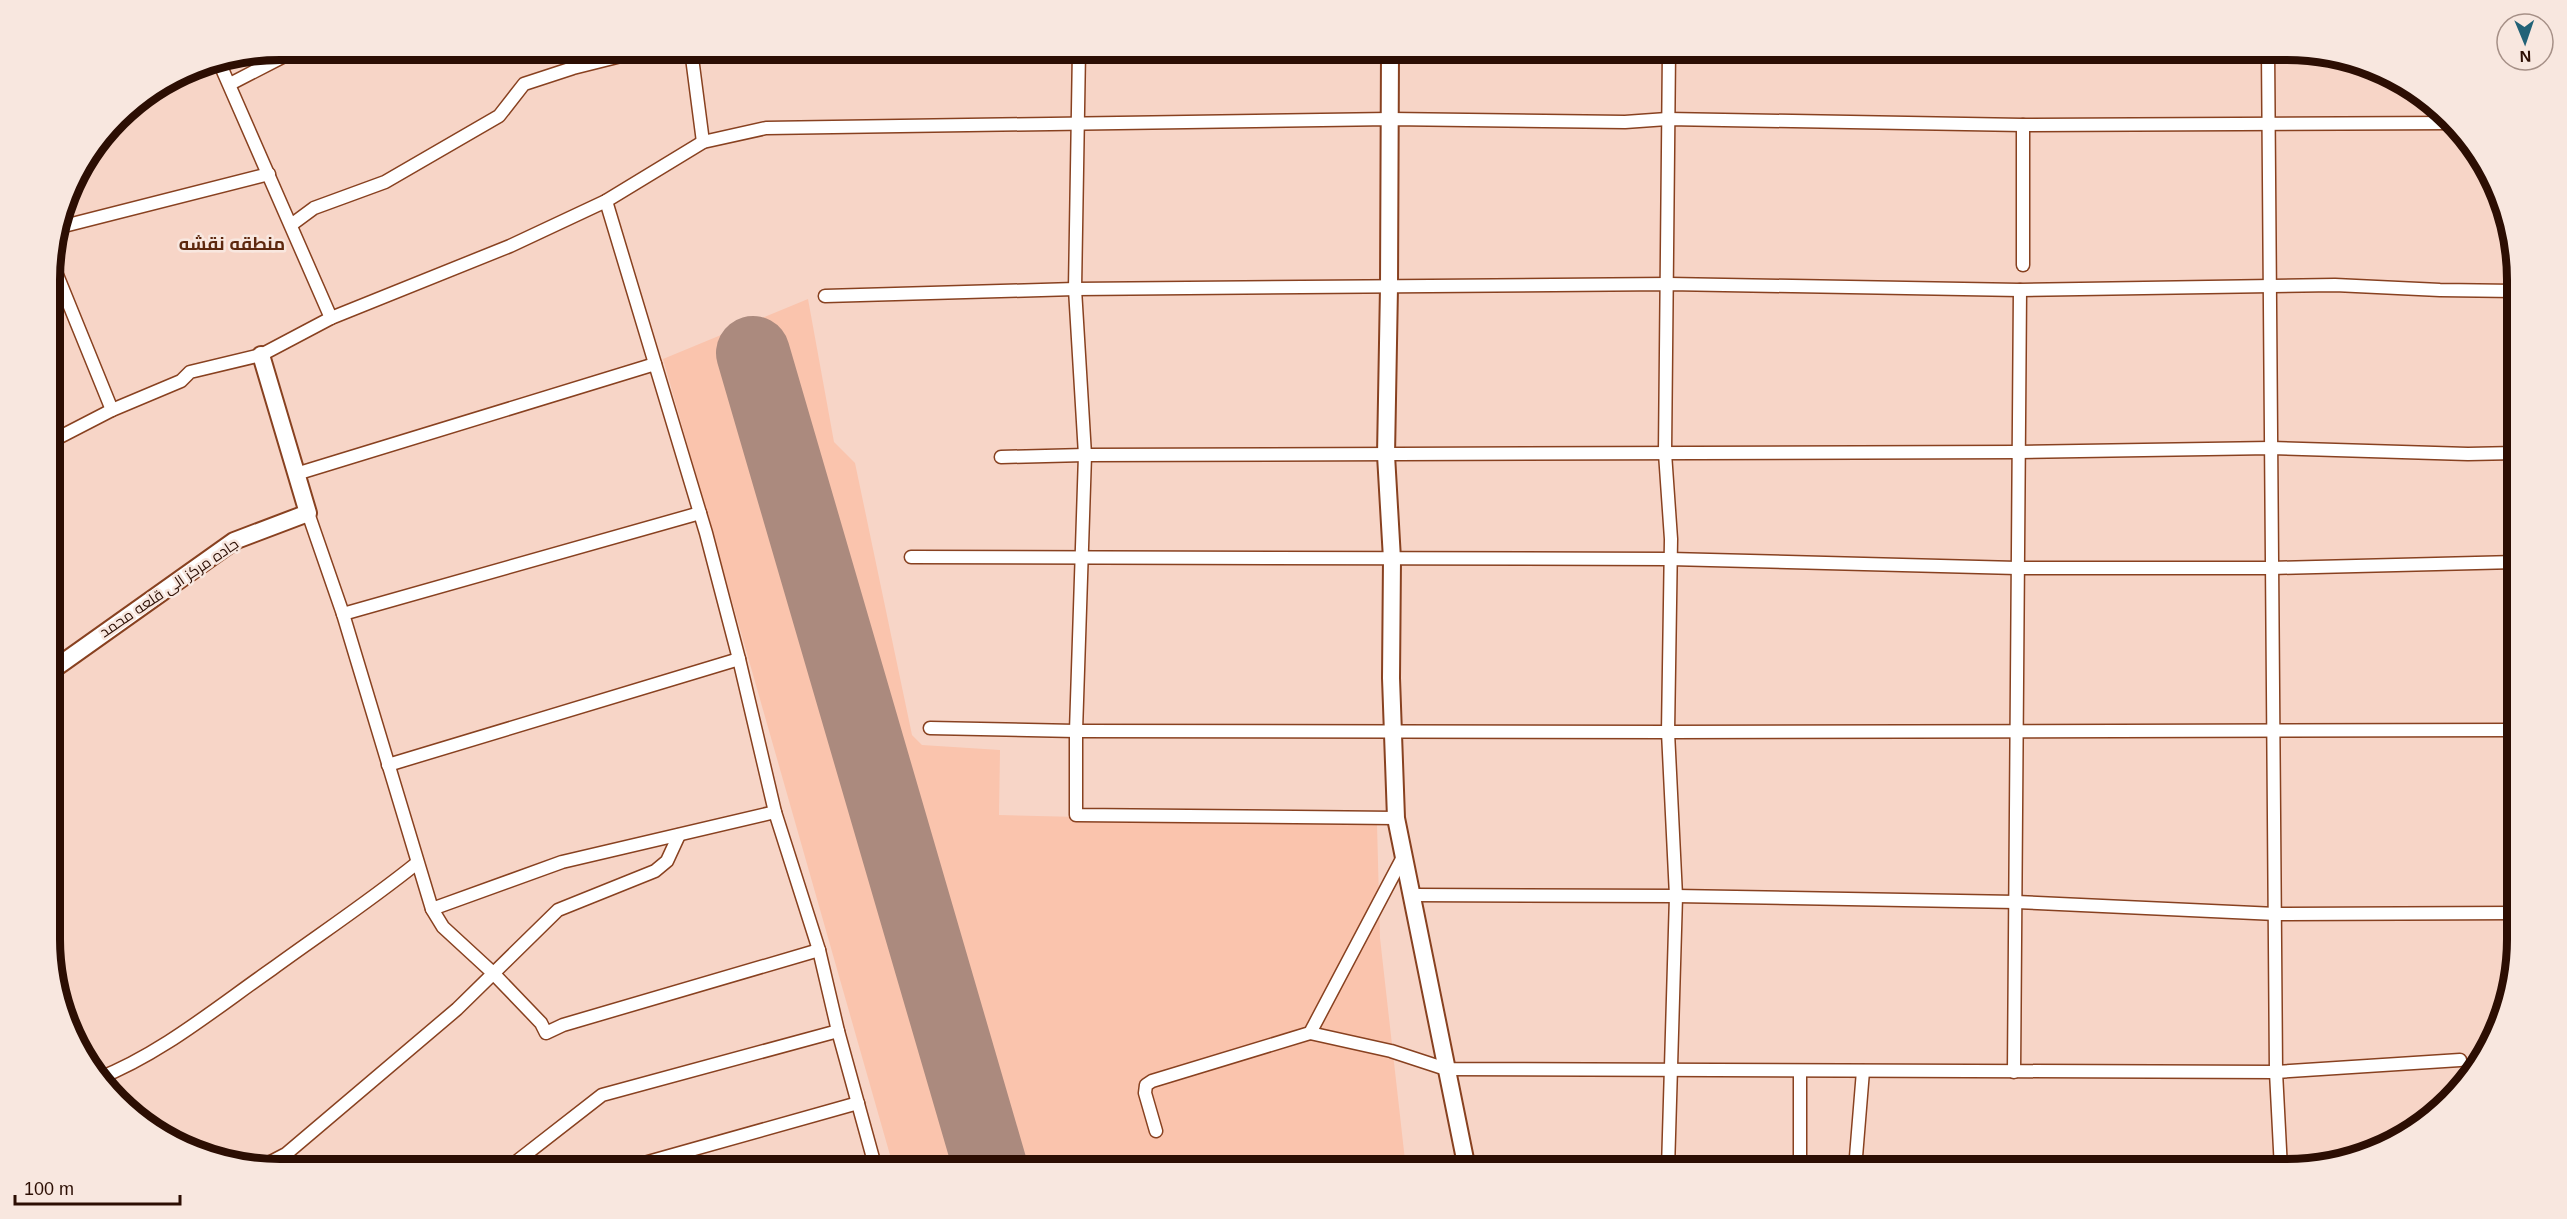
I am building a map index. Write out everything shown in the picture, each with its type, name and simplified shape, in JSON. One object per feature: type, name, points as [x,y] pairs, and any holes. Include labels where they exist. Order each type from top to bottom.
[{"type":"street","points":[[230,84],[277,60]]},
{"type":"street","points":[[291,225],[314,208],[385,182],[499,116],[524,84],[605,60]]},
{"type":"street","points":[[692,60],[703,142]]},
{"type":"street","points":[[1079,60],[1075,289],[1085,455],[1080,558],[1075,813],[1078,816],[1396,818]]},
{"type":"street","points":[[1390,60],[1386,454],[1392,559],[1396,818],[1465,1159]]},
{"type":"street","points":[[1668,1159],[1676,896],[1668,732],[1670,559],[1665,453],[1669,284],[1667,120],[1670,60]]},
{"type":"street","points":[[2268,60],[2272,731],[2276,914],[2276,1072],[2280,1159]]},
{"type":"street","points":[[222,67],[331,318]]},
{"type":"street","points":[[60,437],[112,410],[180,381],[190,372],[261,356],[331,318],[510,246],[606,201],[703,142],[765,128],[1390,119],[1625,122],[1667,120],[2023,126],[2442,123]]},
{"type":"street","points":[[2023,126],[2023,265]]},
{"type":"street","points":[[66,225],[269,174]]},
{"type":"street","points":[[606,201],[700,513],[739,659],[775,812],[819,950],[838,1031],[873,1159]]},
{"type":"street","points":[[60,282],[112,410]]},
{"type":"street","points":[[825,296],[1075,289],[1669,284],[2020,290],[2336,285],[2507,291]]},
{"type":"street","points":[[2014,1072],[2020,290]]},
{"type":"street","points":[[261,356],[308,513],[343,614],[417,863],[432,909],[443,927],[493,973],[541,1023],[546,1033],[563,1025],[819,950]]},
{"type":"street","points":[[296,474],[655,364]]},
{"type":"street","points":[[1001,457],[2018,452],[2271,448],[2507,453]]},
{"type":"street","name":"جاده مرکز الی قلعه محمد","points":[[60,665],[234,542],[308,513]]},
{"type":"street","points":[[343,614],[700,513]]},
{"type":"street","points":[[910,557],[1670,559],[2017,567],[2271,568],[2507,562]]},
{"type":"street","points":[[388,765],[739,659]]},
{"type":"street","points":[[930,728],[1393,732],[2507,730]]},
{"type":"street","points":[[432,909],[562,862],[775,812]]},
{"type":"street","points":[[275,1159],[295,1147],[457,1009],[558,910],[655,871],[666,861],[680,834]]},
{"type":"street","points":[[1310,1033],[1405,855]]},
{"type":"street","points":[[107,1075],[198,1022],[376,896],[417,863]]},
{"type":"street","points":[[1413,895],[1676,896],[2016,902],[2276,914],[2507,912]]},
{"type":"street","points":[[520,1159],[602,1095],[838,1031]]},
{"type":"street","points":[[1156,1131],[1144,1093],[1146,1085],[1152,1081],[1310,1033],[1391,1051],[1446,1069],[2276,1072],[2460,1060]]},
{"type":"street","points":[[1800,1071],[1800,1159]]},
{"type":"street","points":[[1856,1159],[1863,1071]]},
{"type":"street","points":[[658,1159],[858,1102]]},
{"type":"shaded area","points":[[808,299],[834,442],[855,463],[912,735],[922,745],[1000,750],[999,815],[1377,824],[1380,938],[1405,1159],[891,1159],[663,359]]},
{"type":"runway","points":[[753,353],[988,1159]]},
{"type":"district","name":"منطقه نقشه","points":[[232,244]]}]
